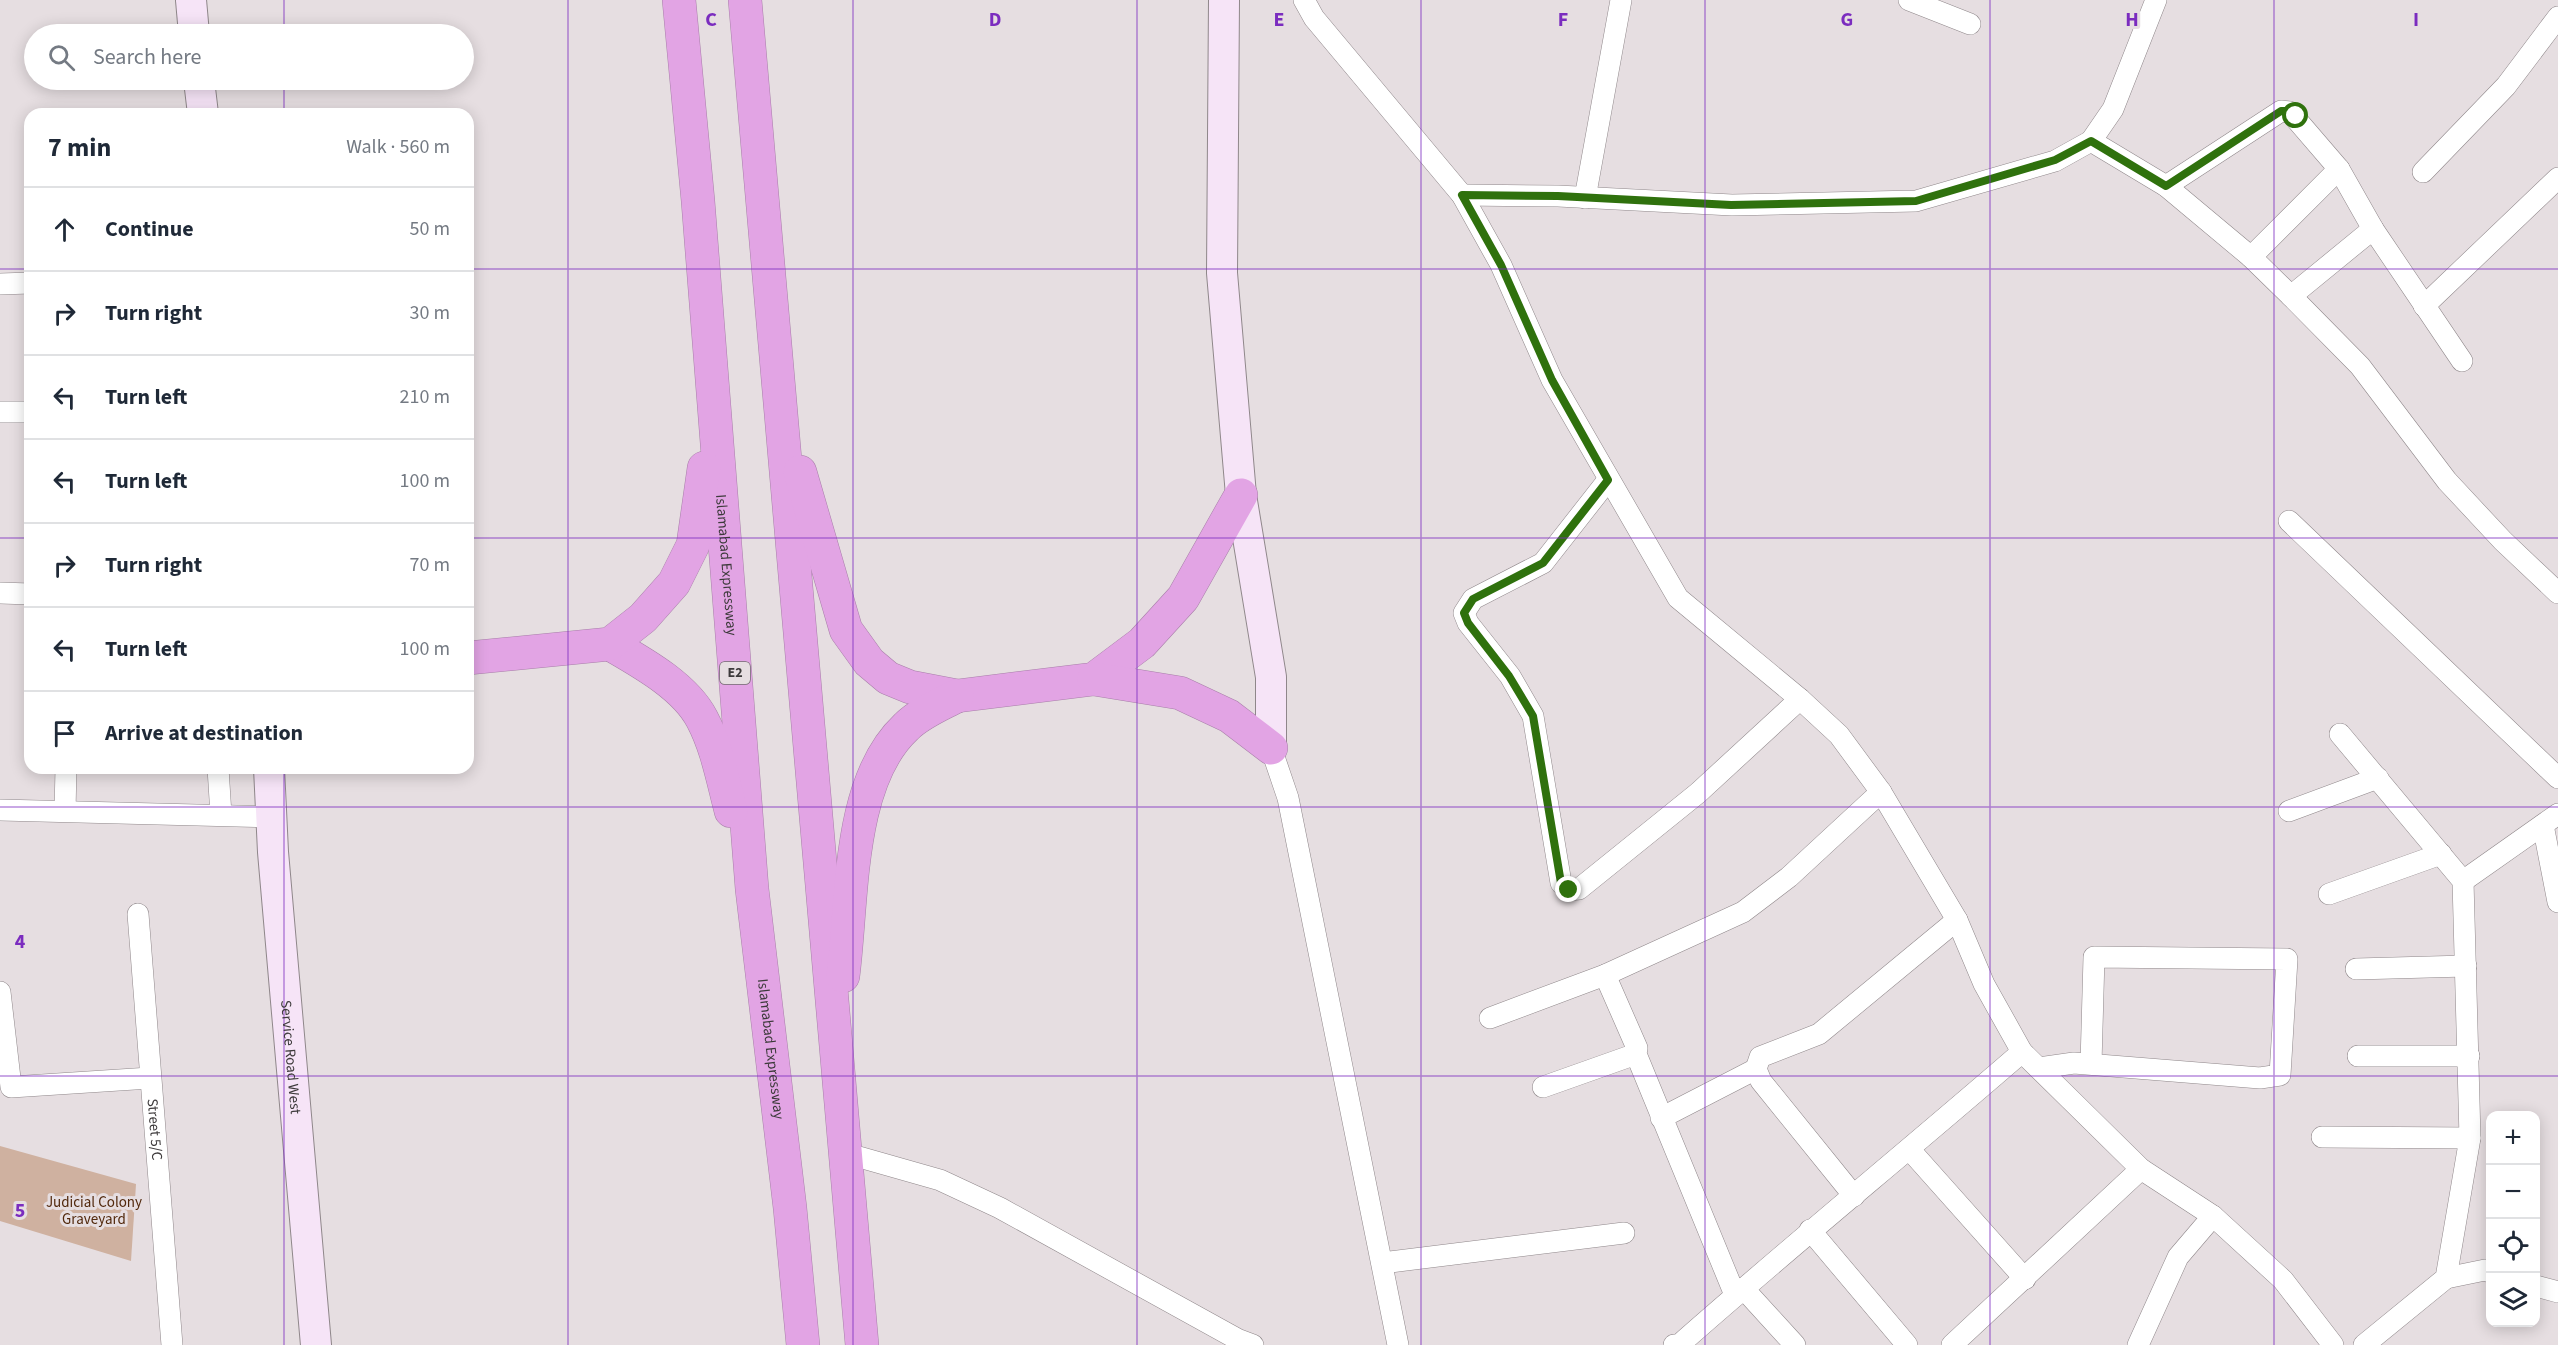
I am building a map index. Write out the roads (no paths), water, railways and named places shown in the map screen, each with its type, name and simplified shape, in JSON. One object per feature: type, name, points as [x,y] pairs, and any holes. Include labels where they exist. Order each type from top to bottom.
[{"type":"highway","name":"Islamabad Expressway","points":[[679,0],[698,201],[752,889],[790,1208],[803,1345]]},
{"type":"highway","points":[[745,0],[862,1345]]},
{"type":"highway","points":[[474,657],[610,644],[643,618],[674,583],[693,545],[712,395]]},
{"type":"highway","points":[[780,410],[846,630],[869,662],[888,678],[910,687],[957,696],[1094,680],[1180,693],[1229,716],[1272,748]]},
{"type":"highway","points":[[1094,680],[1142,643],[1183,598],[1241,495]]},
{"type":"highway","points":[[610,644],[645,664],[675,687],[702,717],[713,744],[752,889]]},
{"type":"highway","points":[[835,1036],[860,821],[869,782],[882,756],[906,727],[957,696]]},
{"type":"street","points":[[191,0],[193,24]]},
{"type":"street","points":[[1224,0],[1222,273],[1241,495],[1271,677],[1272,748],[1288,798],[1398,1345]]},
{"type":"street","points":[[1304,0],[1328,35],[1462,195],[1501,265],[1552,380],[1678,598],[1800,699],[1839,735],[1881,792],[1957,920],[1984,984],[2022,1052],[2141,1169],[2212,1216],[2283,1280],[2333,1345]]},
{"type":"street","points":[[1585,198],[1621,0]]},
{"type":"street","points":[[1909,0],[1970,24]]},
{"type":"street","points":[[1462,195],[1731,205],[1916,201],[2055,160],[2091,141],[2113,109],[2156,0]]},
{"type":"street","points":[[2423,171],[2506,86],[2558,17]]},
{"type":"street","points":[[200,90],[202,108]]},
{"type":"street","points":[[2166,186],[2281,111],[2290,111],[2339,169],[2373,229],[2462,361]]},
{"type":"street","points":[[2091,141],[2166,186],[2251,257],[2360,366],[2447,481],[2503,541],[2558,593]]},
{"type":"street","points":[[2251,257],[2339,169]]},
{"type":"street","points":[[2424,306],[2558,178]]},
{"type":"street","points":[[2291,296],[2373,229]]},
{"type":"street","points":[[0,284],[24,283]]},
{"type":"street","points":[[0,412],[24,412]]},
{"type":"street","points":[[1608,480],[1543,563],[1473,599],[1464,613],[1468,623],[1509,676],[1533,716],[1561,883],[1569,890],[1579,889],[1698,793],[1800,699]]},
{"type":"street","points":[[2289,521],[2558,778]]},
{"type":"street","points":[[0,593],[24,594]]},
{"type":"street","points":[[2340,734],[2463,881],[2470,1138],[2446,1278]]},
{"type":"street","points":[[65,811],[66,774]]},
{"type":"street","points":[[218,774],[220,815]]},
{"type":"street","name":"Service Road West","points":[[270,774],[271,817],[316,1345]]},
{"type":"street","points":[[2289,811],[2378,778]]},
{"type":"street","points":[[1490,1018],[1605,975],[1743,912],[1789,877],[1881,792]]},
{"type":"street","points":[[0,810],[271,817]]},
{"type":"street","points":[[2463,881],[2551,819]]},
{"type":"street","points":[[2551,819],[2558,902]]},
{"type":"street","points":[[2329,894],[2441,854]]},
{"type":"street","name":"Street 5/C","points":[[138,915],[172,1345]]},
{"type":"street","points":[[1854,1196],[1761,1081],[1756,1069],[1760,1057],[1819,1034],[1957,920]]},
{"type":"street","points":[[2039,1068],[2074,1063],[2260,1078],[2280,1076],[2287,959],[2094,957],[2091,1064]]},
{"type":"street","points":[[2356,969],[2466,966]]},
{"type":"street","points":[[1605,975],[1637,1048],[1636,1054],[1660,1118],[1739,1292],[1796,1345]]},
{"type":"street","points":[[0,992],[11,1087],[150,1078]]},
{"type":"street","points":[[1674,1345],[1679,1345],[1810,1230],[1910,1150],[2022,1052]]},
{"type":"street","points":[[1543,1087],[1636,1054]]},
{"type":"street","points":[[2358,1056],[2469,1056]]},
{"type":"street","points":[[1660,1118],[1756,1069]]},
{"type":"street","points":[[2322,1137],[2470,1138]]},
{"type":"street","points":[[1910,1150],[2025,1280]]},
{"type":"street","points":[[845,1153],[950,1184],[1000,1208],[1216,1328],[1253,1345]]},
{"type":"street","points":[[1952,1345],[2025,1280],[2141,1169]]},
{"type":"street","points":[[2138,1345],[2178,1257],[2212,1216]]},
{"type":"street","points":[[1810,1230],[1907,1345]]},
{"type":"street","points":[[1382,1263],[1624,1233]]},
{"type":"street","points":[[2373,1343],[2446,1278],[2486,1270]]},
{"type":"street","points":[[2540,1287],[2558,1292]]},
{"type":"park label","name":"Judicial Colony Graveyard","points":[[94,1210]]}]
